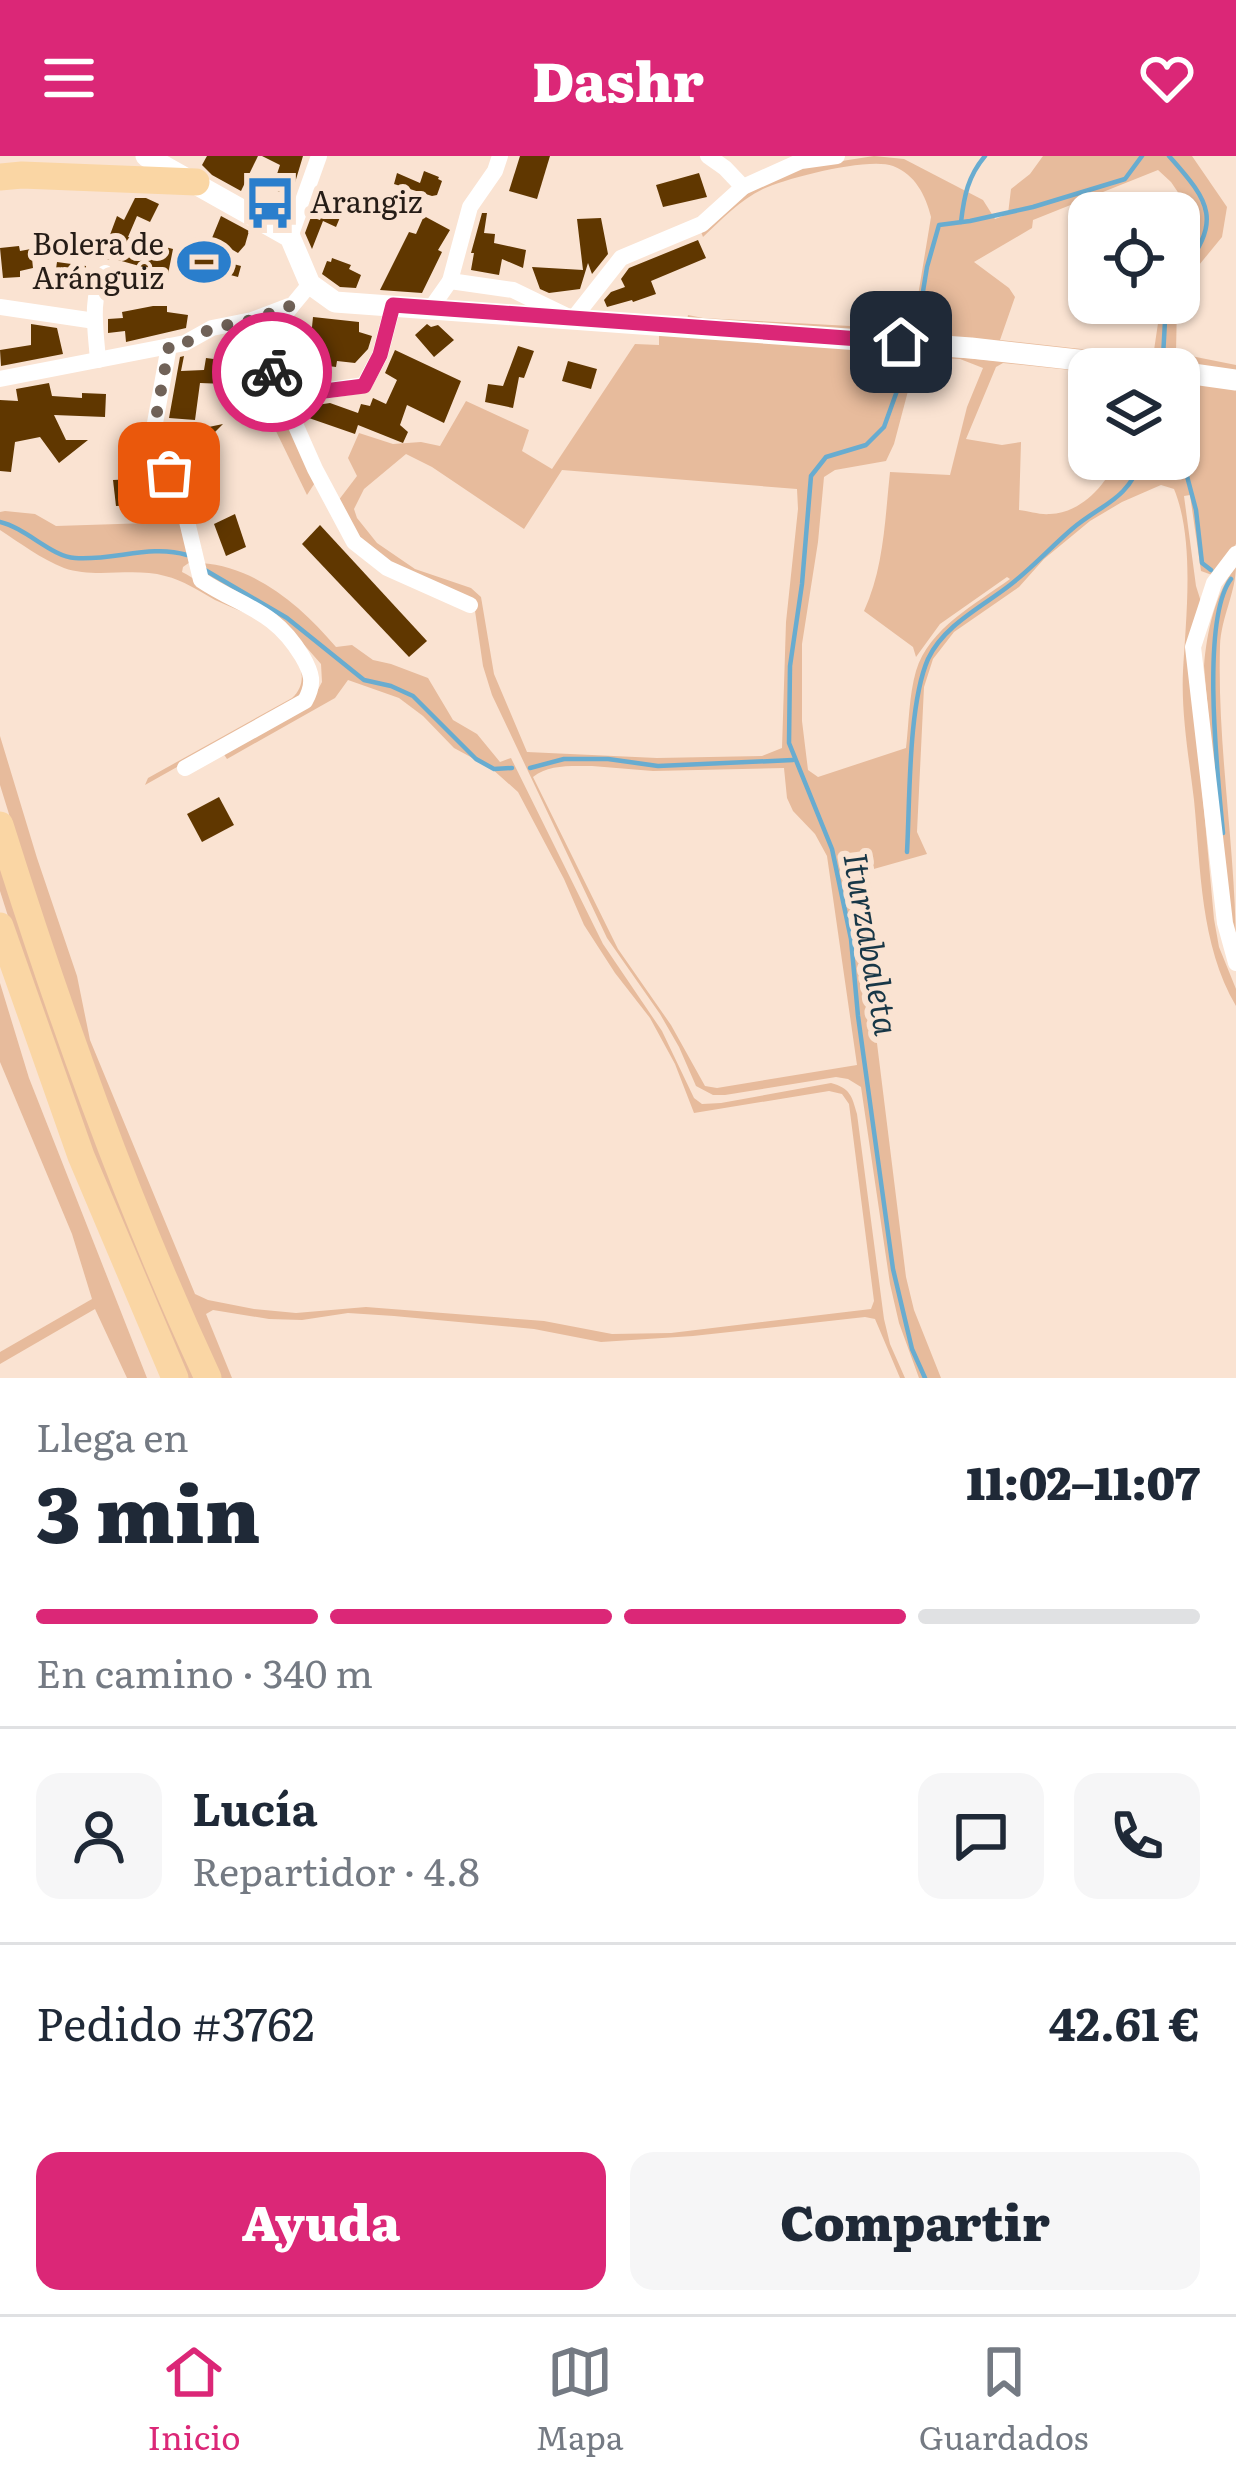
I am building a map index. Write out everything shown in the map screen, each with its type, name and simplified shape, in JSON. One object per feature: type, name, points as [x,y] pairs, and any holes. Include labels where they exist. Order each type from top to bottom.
[{"type":"highway","points":[[41,175],[63,156]]},
{"type":"highway","points":[[0,177],[196,182]]},
{"type":"highway","points":[[0,826],[117,1165],[208,1378]]},
{"type":"highway","points":[[0,930],[45,1094],[159,1378]]},
{"type":"highway","points":[[0,930],[81,1156],[175,1378]]},
{"type":"street","points":[[146,156],[290,237],[310,284],[335,302],[1068,358]]},
{"type":"street","points":[[290,237],[319,156]]},
{"type":"street","points":[[431,308],[450,281],[470,207],[500,156]]},
{"type":"street","points":[[707,156],[743,187]]},
{"type":"street","points":[[574,319],[621,258],[702,224],[743,187],[801,161],[837,156]]},
{"type":"street","points":[[98,360],[96,285],[104,273]]},
{"type":"street","points":[[450,281],[513,290],[574,319]]},
{"type":"street","points":[[310,284],[268,335],[272,372],[315,469],[354,542],[387,568],[470,605]]},
{"type":"street","points":[[281,392],[364,386],[380,355],[393,305]]},
{"type":"street","points":[[0,379],[185,343],[212,328],[290,306]]},
{"type":"street","points":[[0,307],[95,321]]},
{"type":"street","points":[[169,346],[153,434],[185,513],[202,580],[283,627],[312,674],[311,691],[304,701],[185,768]]},
{"type":"street","points":[[1200,375],[1236,380]]},
{"type":"street","points":[[1236,554],[1214,583],[1193,647],[1225,923],[1236,964]]},
{"type":"shaded area","points":[[874,156],[904,159],[983,200],[995,219],[1008,214],[1011,189],[1043,156],[1192,156],[1227,207],[1222,237],[1200,264],[1200,192],[1178,192],[1158,170],[1103,192],[1068,192],[1068,206],[1033,220],[1032,228],[974,262],[1015,297],[1000,340],[1072,348],[1068,353],[687,321],[688,315],[906,329],[914,320],[931,217],[918,187],[893,166],[866,164],[828,170],[763,189],[703,237],[700,229],[748,190],[803,167]]},
{"type":"shaded area","points":[[1158,324],[1177,324],[1176,348],[1154,348]]},
{"type":"shaded area","points":[[659,331],[1068,367],[1003,363],[996,367],[966,439],[1002,445],[1021,442],[1019,510],[1042,514],[1072,509],[1105,480],[1200,480],[1200,380],[1236,386],[1236,544],[1212,575],[1201,571],[1190,495],[1184,496],[1202,605],[1191,668],[1214,919],[1219,947],[1236,989],[1236,1006],[1215,958],[1201,880],[1183,703],[1187,555],[1174,489],[1161,485],[1090,521],[1019,587],[954,632],[933,659],[924,687],[917,832],[927,854],[856,874],[906,1277],[941,1378],[919,1378],[899,1323],[861,1087],[836,1077],[725,1095],[696,1086],[660,1014],[607,938],[492,695],[474,604],[402,573],[353,534],[338,501],[357,476],[348,458],[359,433],[393,444],[440,446],[466,401],[529,430],[522,451],[552,469],[635,344],[659,345]],"holes":[[[917,357],[960,359],[983,368],[967,407],[950,475],[890,472],[880,560],[864,611],[913,647],[916,657],[940,624],[1010,579],[955,618],[922,656],[912,690],[906,748],[818,777],[808,770],[802,721],[802,644],[824,477],[835,470],[886,461]],[[406,454],[524,529],[562,470],[797,489],[782,748],[762,756],[657,758],[527,752],[494,674],[481,597],[471,588],[415,569],[377,543],[357,518],[354,509],[364,489]],[[585,766],[653,771],[784,768],[793,811],[815,834],[827,856],[857,1065],[717,1088],[705,1086],[671,1025],[618,949],[533,777],[553,768]]]},
{"type":"shaded area","points":[[1200,358],[1236,365],[1236,374],[1200,369]]},
{"type":"shaded area","points":[[277,395],[318,478],[307,495],[273,425],[270,407]]},
{"type":"shaded area","points":[[0,512],[35,514],[56,526],[180,522],[190,562],[182,572],[259,617],[282,634],[292,645],[309,678],[305,695],[145,785],[148,778],[292,698],[302,679],[297,658],[266,623],[178,580],[153,574],[88,573],[55,564],[0,530]]},
{"type":"shaded area","points":[[201,563],[241,572],[276,591],[336,647],[352,645],[373,660],[428,678],[453,720],[477,734],[500,762],[511,758],[603,944],[662,1031],[694,1098],[702,1104],[721,1103],[831,1083],[849,1094],[857,1114],[884,1319],[905,1378],[900,1378],[875,1319],[865,1317],[601,1342],[534,1329],[394,1316],[348,1313],[269,1319],[213,1310],[206,1314],[232,1378],[221,1378],[183,1296],[97,1078],[43,924],[0,785],[0,736],[77,976],[90,1040],[195,1294],[254,1309],[296,1313],[366,1307],[544,1321],[612,1334],[671,1333],[871,1309],[874,1301],[849,1104],[842,1094],[829,1091],[694,1113],[650,1018],[584,925],[518,792],[491,768],[454,748],[399,698],[348,680],[335,698],[227,759],[221,750],[315,695],[322,682],[321,664],[285,623],[211,584]]},
{"type":"shaded area","points":[[1236,565],[1221,635],[1220,684],[1236,952],[1220,848],[1204,666],[1213,613]]},
{"type":"shaded area","points":[[0,858],[196,1378],[186,1378],[107,1191],[15,938],[0,891]]},
{"type":"shaded area","points":[[0,983],[29,1078],[147,1378],[127,1378],[95,1309],[0,1364],[0,1352],[92,1299],[72,1234],[0,1062]]},
{"type":"building","points":[[207,156],[258,156],[241,191],[202,165]]},
{"type":"building","points":[[262,156],[303,156],[291,196],[272,189],[280,165]]},
{"type":"building","points":[[520,156],[550,156],[537,199],[509,191]]},
{"type":"building","points":[[424,171],[442,181],[437,195],[394,184],[397,173],[420,183]]},
{"type":"building","points":[[699,173],[707,197],[663,207],[656,185]]},
{"type":"building","points":[[330,197],[346,203],[336,227],[323,221],[312,249],[305,233],[311,217],[320,220]]},
{"type":"building","points":[[135,198],[159,204],[150,222],[137,216],[128,237],[173,249],[168,274],[101,259],[117,216],[124,220]]},
{"type":"building","points":[[482,213],[487,213],[484,233],[495,234],[494,243],[526,250],[523,268],[502,259],[499,275],[471,270]]},
{"type":"building","points":[[221,216],[249,231],[238,253],[212,238]]},
{"type":"building","points":[[424,216],[450,230],[422,293],[380,290],[409,232],[416,234]]},
{"type":"building","points":[[601,218],[608,254],[592,274],[588,263],[580,289],[549,293],[540,289],[532,267],[583,270],[577,219]]},
{"type":"building","points":[[698,240],[706,258],[651,281],[656,294],[607,307],[604,300],[625,287],[621,279],[629,268]]},
{"type":"building","points":[[19,246],[20,251],[31,249],[33,268],[20,271],[20,277],[3,278],[0,248]]},
{"type":"building","name":"Bolera de Aránguiz","points":[[179,250],[241,266],[238,277],[177,261]]},
{"type":"building","points":[[332,258],[361,275],[356,288],[340,287],[322,274]]},
{"type":"building","points":[[57,262],[86,266],[83,293],[53,290]]},
{"type":"building","points":[[153,306],[188,315],[186,328],[126,342],[125,331],[108,333],[108,319]]},
{"type":"building","points":[[313,317],[359,322],[359,332],[372,336],[368,349],[355,363],[337,361],[336,367],[297,362],[296,374],[286,373],[281,339],[293,325],[312,327]]},
{"type":"building","points":[[31,324],[57,328],[63,354],[1,366],[0,350],[31,345]]},
{"type":"building","points":[[427,324],[438,325],[454,340],[434,357],[415,335]]},
{"type":"building","points":[[518,346],[534,351],[524,378],[519,377],[513,408],[485,402],[488,384],[503,386]]},
{"type":"building","points":[[395,350],[461,381],[444,423],[407,405],[400,425],[408,432],[403,443],[358,425],[355,434],[306,417],[310,406],[330,403],[358,413],[361,404],[370,406],[373,398],[386,404],[397,380],[385,373]]},
{"type":"building","points":[[184,356],[181,371],[204,370],[206,358],[229,361],[226,384],[200,383],[195,420],[169,418],[180,357]]},
{"type":"building","points":[[568,361],[597,369],[591,389],[562,381]]},
{"type":"building","points":[[49,383],[52,396],[106,394],[105,417],[54,415],[66,440],[88,440],[59,463],[40,437],[15,442],[11,472],[0,471],[0,400],[18,401],[16,389]]},
{"type":"building","points":[[223,424],[205,442],[174,451],[168,436],[193,430],[192,437],[199,429]]},
{"type":"building","points":[[157,478],[160,504],[116,506],[113,480]]},
{"type":"building","points":[[235,514],[246,547],[226,556],[214,524]]},
{"type":"building","points":[[320,525],[427,641],[409,657],[302,544]]},
{"type":"building","points":[[219,797],[234,825],[202,842],[187,814]]},
{"type":"waterway","points":[[961,222],[968,187],[985,156]]},
{"type":"waterway","name":"Iturzabaleta","points":[[916,334],[939,225],[1033,207],[1125,179],[1142,156]]},
{"type":"waterway","points":[[1169,156],[1197,192]]},
{"type":"waterway","points":[[1200,197],[1206,213],[1200,244]]},
{"type":"waterway","points":[[1164,348],[1165,324]]},
{"type":"waterway","name":"Iturzabaleta","points":[[911,352],[884,427],[866,445],[826,457],[811,476],[790,666],[789,743],[832,849],[851,939],[893,1269],[912,1349],[925,1378]]},
{"type":"waterway","points":[[907,852],[917,701],[935,647],[954,626],[1010,585],[1132,480]]},
{"type":"waterway","points":[[1188,480],[1202,563],[1211,570]]},
{"type":"waterway","points":[[0,522],[75,558],[159,551],[187,555]]},
{"type":"waterway","points":[[205,570],[287,618],[364,680],[413,696],[476,759],[494,769],[512,768]]},
{"type":"waterway","points":[[1223,833],[1214,663],[1216,628],[1231,579]]},
{"type":"waterway","points":[[530,768],[564,759],[658,766],[793,760]]},
{"type":"way so far","points":[[169,473],[153,434],[169,346],[290,306],[268,335],[272,372]]},
{"type":"place","name":"Arangiz","points":[[270,203]]},
{"type":"place","name":"Bolera de Aránguiz","points":[[204,262]]},
{"type":"route","points":[[272,372],[281,392],[364,386],[380,355],[393,305],[901,342]]}]
